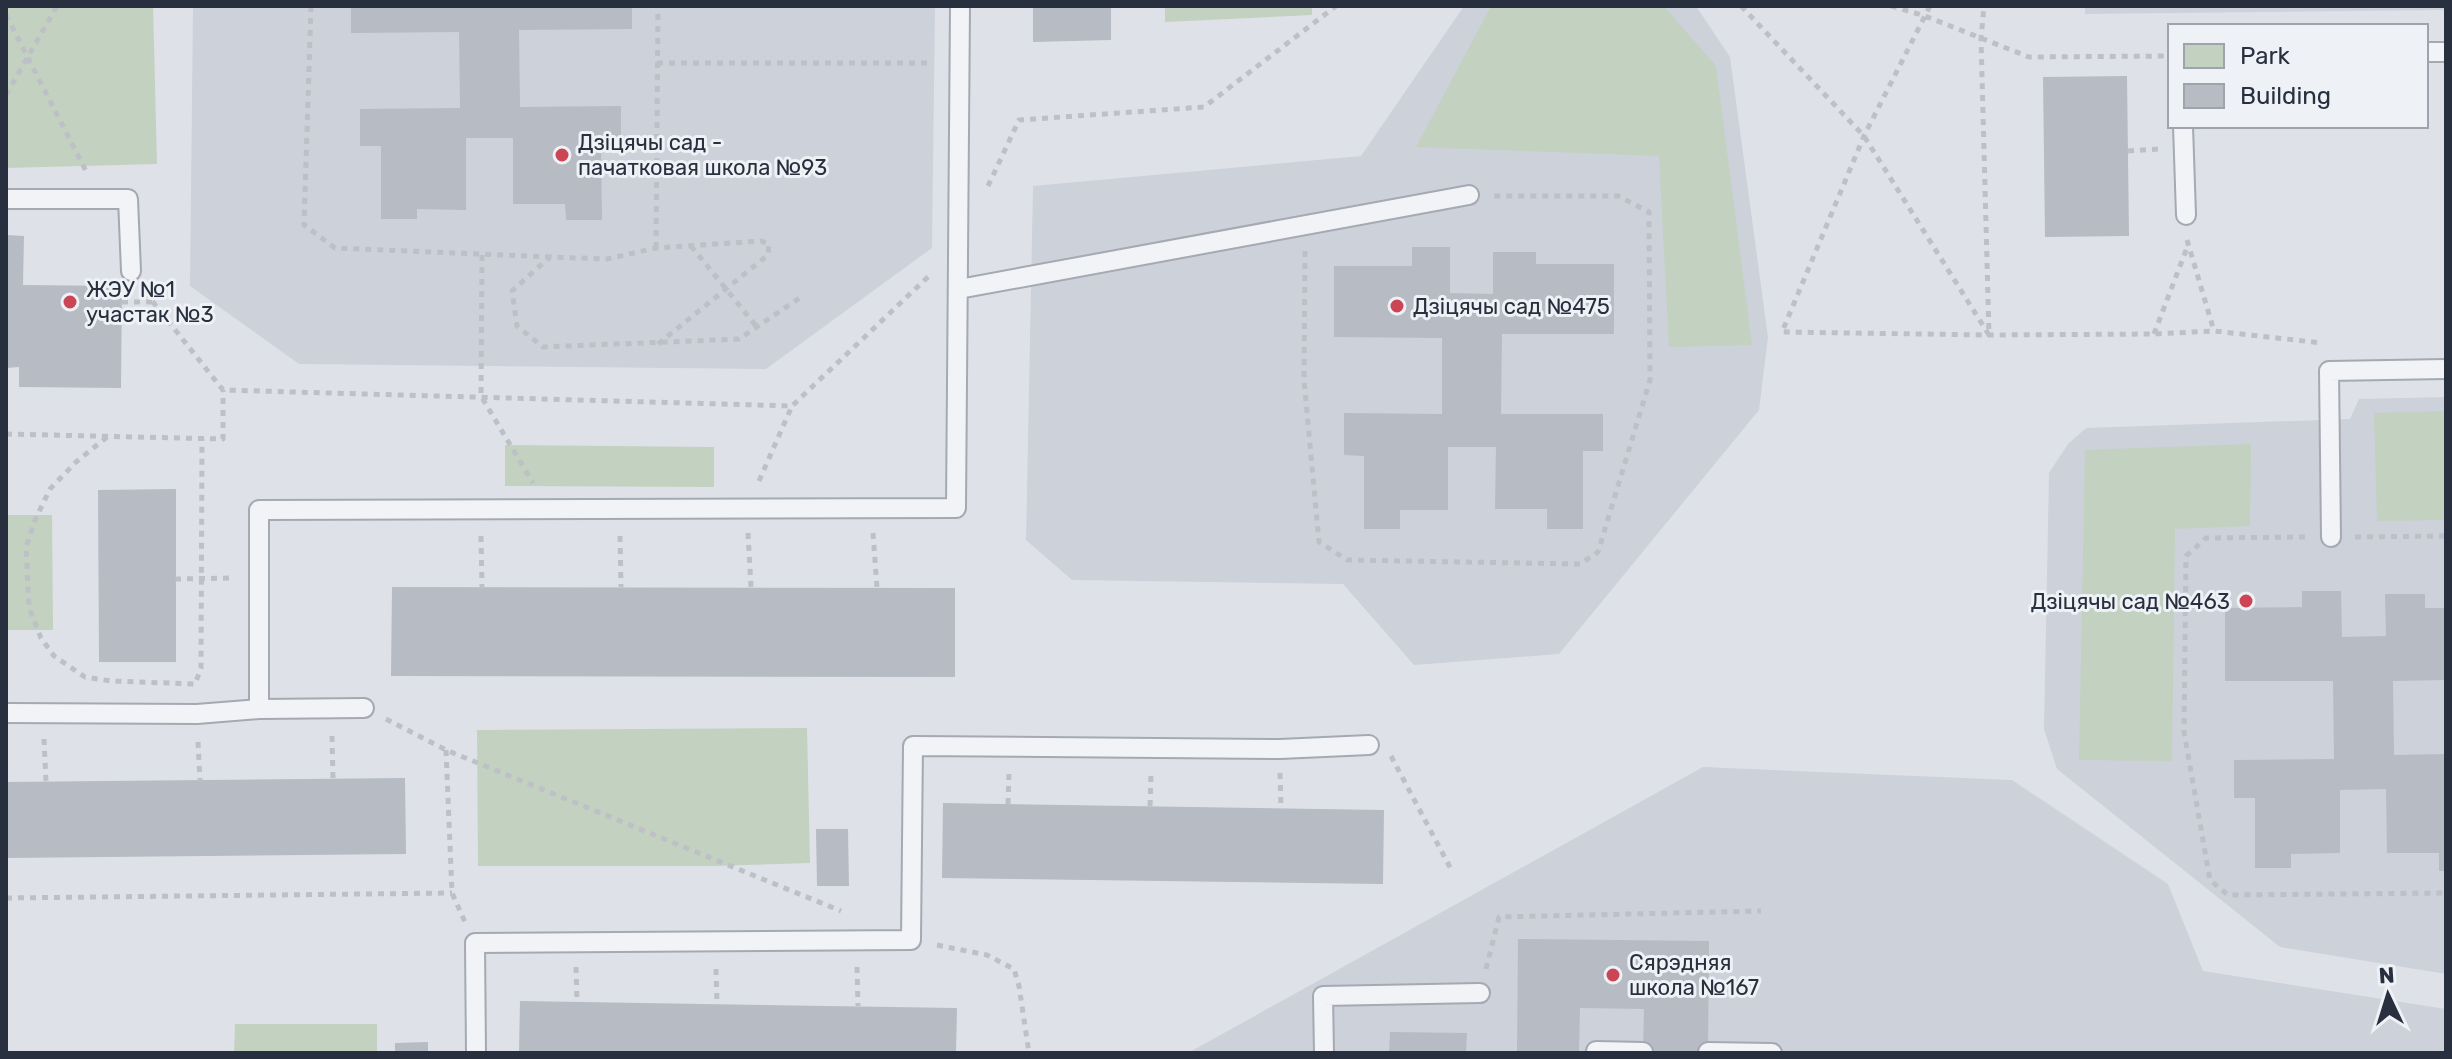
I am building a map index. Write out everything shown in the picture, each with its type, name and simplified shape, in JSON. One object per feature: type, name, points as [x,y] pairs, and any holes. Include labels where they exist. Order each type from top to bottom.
[{"type":"lane","points":[[259,709],[259,510],[956,508],[960,6]]},
{"type":"lane","points":[[2183,128],[2186,215]]},
{"type":"lane","points":[[959,289],[1469,195]]},
{"type":"lane","points":[[6,199],[128,199],[131,271]]},
{"type":"lane","points":[[2331,537],[2329,371],[2446,369]]},
{"type":"lane","points":[[6,713],[197,714],[259,709],[364,708]]},
{"type":"lane","points":[[476,1053],[475,943],[911,940],[913,746],[1280,749],[1369,745]]},
{"type":"lane","points":[[1324,1053],[1323,996],[1480,993]]},
{"type":"lane","points":[[1596,1051],[1643,1052]]},
{"type":"lane","points":[[1708,1052],[1772,1053]]},
{"type":"path","points":[[6,95],[57,6]]},
{"type":"path","points":[[311,6],[304,225],[335,248],[482,255],[607,259],[656,248],[761,241],[769,244],[768,255],[658,344]]},
{"type":"path","points":[[656,248],[658,6]]},
{"type":"path","points":[[986,190],[1019,120],[1204,107],[1336,6]]},
{"type":"path","points":[[1741,6],[1864,136],[1989,335]]},
{"type":"path","points":[[1891,6],[1925,16],[2029,57],[2168,56]]},
{"type":"path","points":[[1930,6],[1864,136],[1782,332],[1989,335],[2214,331],[2313,341]]},
{"type":"path","points":[[1984,6],[1981,39],[1989,335]]},
{"type":"path","points":[[6,15],[100,199]]},
{"type":"path","points":[[657,63],[960,64]]},
{"type":"path","points":[[1305,226],[1304,380],[1319,542],[1347,560],[1580,564],[1598,552],[1650,380],[1649,212],[1618,196],[1469,195]]},
{"type":"path","points":[[2186,215],[2188,245],[2214,331]]},
{"type":"path","points":[[2154,334],[2188,245]]},
{"type":"path","points":[[690,246],[757,327]]},
{"type":"path","points":[[751,587],[747,510],[792,406],[960,247]]},
{"type":"path","points":[[482,255],[481,396],[549,510]]},
{"type":"path","points":[[550,257],[512,291],[517,326],[543,347],[739,339],[801,297]]},
{"type":"path","points":[[6,434],[223,439],[223,390],[131,271]]},
{"type":"path","points":[[122,302],[153,302]]},
{"type":"path","points":[[223,390],[792,406]]},
{"type":"path","points":[[107,437],[76,462],[50,489],[35,520],[26,547],[29,608],[41,638],[54,656],[85,677],[195,684],[201,668],[202,439]]},
{"type":"path","points":[[871,509],[877,588]]},
{"type":"path","points":[[481,510],[482,587]]},
{"type":"path","points":[[619,510],[621,587]]},
{"type":"path","points":[[2446,536],[2206,538],[2186,556],[2184,732],[2210,880],[2228,895],[2446,893]]},
{"type":"path","points":[[175,579],[259,577]]},
{"type":"path","points":[[364,708],[446,750],[842,912]]},
{"type":"path","points":[[332,709],[333,779]]},
{"type":"path","points":[[43,712],[46,782]]},
{"type":"path","points":[[197,714],[200,781]]},
{"type":"path","points":[[1369,745],[1390,754],[1452,871]]},
{"type":"path","points":[[446,750],[452,893],[475,943]]},
{"type":"path","points":[[6,898],[452,893]]},
{"type":"path","points":[[1480,993],[1499,917],[1761,911]]},
{"type":"path","points":[[856,940],[858,1006]]},
{"type":"path","points":[[911,940],[987,955],[1014,969],[1029,1053]]},
{"type":"path","points":[[714,942],[717,1004]]},
{"type":"shaded area","name":"Дзіцячы сад - пачатковая школа №93","points":[[193,6],[935,6],[932,248],[766,369],[299,364],[190,286]]},
{"type":"shaded area","name":"Дзіцячы сад №475","points":[[1464,6],[1696,6],[1730,57],[1768,337],[1759,410],[1559,654],[1414,665],[1343,584],[1072,580],[1026,540],[1033,186],[1361,156]]},
{"type":"shaded area","points":[[2085,6],[2446,6],[2446,10],[2085,14]]},
{"type":"shaded area","name":"Дзіцячы сад №463","points":[[2446,397],[2446,974],[2280,947],[2057,769],[2044,729],[2049,473],[2068,444],[2086,428],[2350,419],[2359,399]]},
{"type":"shaded area","points":[[1703,767],[2012,780],[2168,884],[2203,971],[2446,1009],[2446,1053],[1188,1053]]},
{"type":"green space","points":[[6,6],[153,6],[157,164],[6,168]]},
{"type":"green space","points":[[1165,6],[1312,6],[1312,15],[1165,22]]},
{"type":"green space","points":[[1491,6],[1664,6],[1716,66],[1752,345],[1669,347],[1659,156],[1416,147]]},
{"type":"green space","points":[[2446,411],[2446,520],[2377,521],[2374,413]]},
{"type":"green space","points":[[2251,444],[2250,526],[2175,529],[2172,761],[2079,760],[2085,450]]},
{"type":"green space","points":[[505,445],[714,447],[714,487],[505,486]]},
{"type":"green space","points":[[6,515],[52,515],[53,630],[6,630]]},
{"type":"green space","points":[[807,728],[810,863],[478,866],[477,730]]},
{"type":"green space","points":[[235,1024],[377,1024],[377,1053],[234,1053]]},
{"type":"building","points":[[351,6],[632,6],[632,29],[519,30],[520,107],[621,106],[621,144],[601,144],[602,220],[566,220],[565,204],[513,204],[513,138],[466,138],[466,210],[417,209],[417,219],[381,219],[381,146],[360,146],[360,109],[460,108],[459,32],[351,33]]},
{"type":"building","points":[[1033,6],[1111,6],[1111,40],[1033,42]]},
{"type":"building","points":[[2127,76],[2129,236],[2045,237],[2043,77]]},
{"type":"building","name":"ЖЭУ №1 участак №3","points":[[6,235],[24,236],[23,285],[122,286],[121,388],[19,387],[19,367],[6,368]]},
{"type":"building","points":[[1412,247],[1450,247],[1450,293],[1493,294],[1493,252],[1536,252],[1536,264],[1614,264],[1614,334],[1502,334],[1501,414],[1603,414],[1603,451],[1583,451],[1583,529],[1547,529],[1547,509],[1495,509],[1496,447],[1448,447],[1448,510],[1400,510],[1400,529],[1364,529],[1364,456],[1344,455],[1344,413],[1442,414],[1442,338],[1334,337],[1334,266],[1412,266]]},
{"type":"building","points":[[176,489],[176,662],[99,662],[98,490]]},
{"type":"building","points":[[392,587],[955,588],[955,677],[391,676]]},
{"type":"building","points":[[2302,591],[2341,591],[2342,637],[2386,636],[2385,594],[2425,594],[2425,608],[2446,608],[2446,680],[2393,681],[2394,755],[2446,754],[2446,871],[2439,871],[2439,853],[2387,853],[2386,789],[2340,790],[2340,853],[2291,854],[2291,868],[2255,868],[2255,798],[2234,798],[2234,760],[2334,759],[2333,681],[2225,681],[2225,608],[2302,607]]},
{"type":"building","points":[[405,778],[406,854],[6,858],[6,782]]},
{"type":"building","points":[[943,803],[1384,810],[1383,884],[942,878]]},
{"type":"building","points":[[816,829],[848,829],[849,886],[817,886]]},
{"type":"building","name":"Сярэдняя школа №167","points":[[1518,939],[1709,941],[1708,1053],[1643,1053],[1644,1009],[1580,1008],[1579,1053],[1517,1053]]},
{"type":"building","points":[[520,1001],[957,1008],[956,1053],[519,1053]]},
{"type":"building","points":[[1390,1032],[1467,1033],[1466,1053],[1389,1053]]},
{"type":"building","points":[[428,1042],[428,1053],[395,1053],[395,1043]]},
{"type":"place","name":"Дзіцячы сад - пачатковая школа №93","points":[[562,155]]},
{"type":"place","name":"ЖЭУ №1 участак №3","points":[[70,302]]},
{"type":"place","name":"Дзіцячы сад №475","points":[[1397,306]]},
{"type":"place","name":"Дзіцячы сад №463","points":[[2246,601]]},
{"type":"place","name":"Сярэдняя школа №167","points":[[1613,975]]}]
